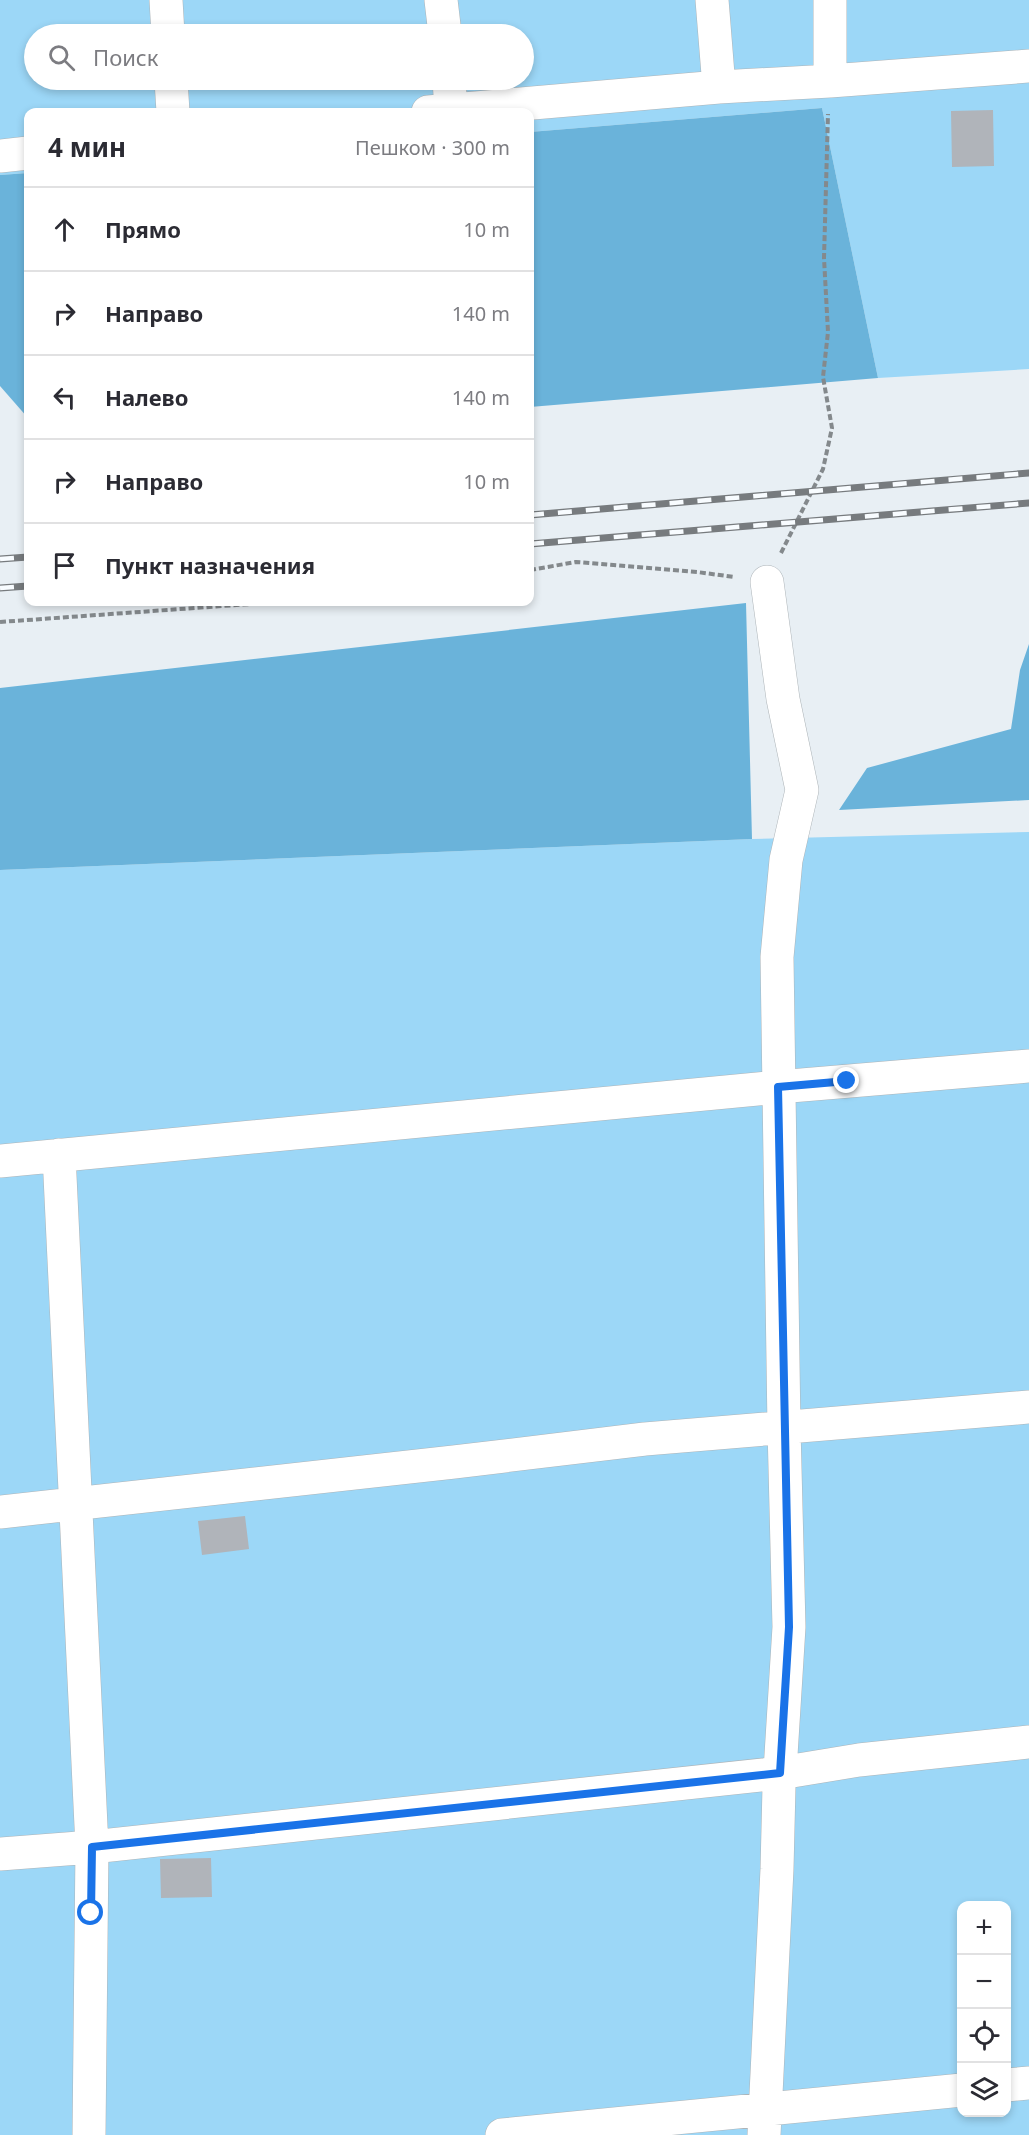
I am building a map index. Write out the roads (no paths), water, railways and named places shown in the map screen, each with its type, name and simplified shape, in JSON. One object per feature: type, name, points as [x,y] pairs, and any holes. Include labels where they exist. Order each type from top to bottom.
[{"type":"lane","points":[[166,0],[167,24]]},
{"type":"lane","points":[[441,0],[444,24]]},
{"type":"lane","points":[[712,0],[719,87]]},
{"type":"lane","points":[[830,0],[830,81]]},
{"type":"lane","points":[[443,101],[830,81],[1029,66]]},
{"type":"lane","points":[[172,90],[173,108]]},
{"type":"lane","points":[[0,156],[24,153]]},
{"type":"lane","points":[[765,2122],[780,1773],[789,1627],[777,957],[786,860],[802,790],[783,699],[766,582]]},
{"type":"lane","points":[[0,1161],[778,1087],[1029,1066]]},
{"type":"lane","points":[[59,1155],[92,1847],[89,2135]]},
{"type":"lane","points":[[0,1512],[645,1439],[1029,1407]]},
{"type":"lane","points":[[0,1854],[92,1847],[780,1773],[859,1760],[1029,1742]]},
{"type":"lane","points":[[1011,2085],[1029,2083]]},
{"type":"lane","points":[[502,2135],[765,2122],[957,2091]]},
{"type":"railway","points":[[534,515],[1029,473]]},
{"type":"railway","points":[[534,544],[1029,503]]},
{"type":"railway","points":[[0,559],[24,557]]},
{"type":"railway","points":[[0,588],[24,586]]}]
